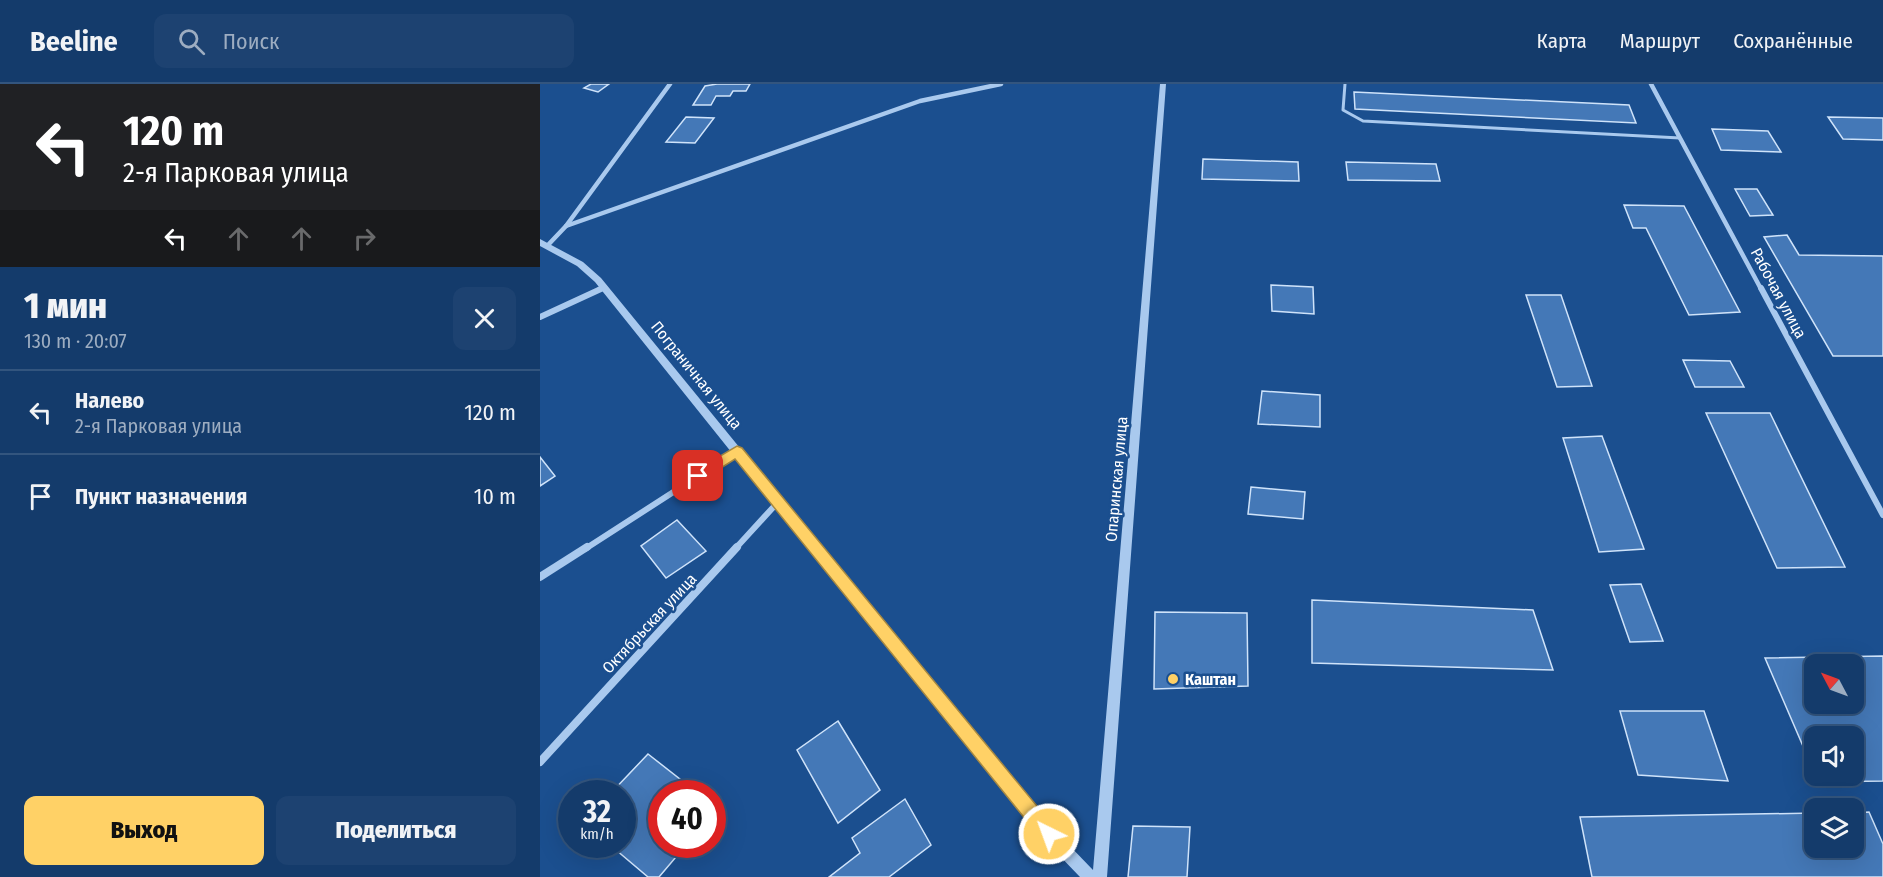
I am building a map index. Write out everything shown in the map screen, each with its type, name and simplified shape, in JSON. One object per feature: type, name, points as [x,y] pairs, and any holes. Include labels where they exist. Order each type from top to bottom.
[{"type":"street","points":[[544,244],[566,226],[670,84]]},
{"type":"street","points":[[566,226],[920,101],[1001,84]]},
{"type":"street","name":"Опаринская улица","points":[[1100,877],[1163,84]]},
{"type":"street","name":"Рабочая улица","points":[[1651,84],[1883,515]]},
{"type":"street","name":"Пограничная улица","points":[[544,244],[580,264],[603,287],[1035,820],[1090,877]]},
{"type":"street","points":[[540,317],[603,287]]},
{"type":"street","points":[[540,577],[737,451]]},
{"type":"street","name":"Октябрьская улица","points":[[540,762],[778,502]]},
{"type":"lane","points":[[1345,84],[1343,110],[1363,121],[1680,138]]},
{"type":"building","points":[[591,84],[609,84],[598,92],[584,88]]},
{"type":"building","points":[[750,84],[746,91],[733,91],[730,96],[716,96],[711,105],[693,105],[705,86]]},
{"type":"building","points":[[1354,92],[1629,105],[1636,123],[1355,109]]},
{"type":"building","points":[[686,117],[714,118],[695,143],[666,142]]},
{"type":"building","points":[[1828,117],[1883,118],[1883,140],[1843,139]]},
{"type":"building","points":[[1712,129],[1768,131],[1781,152],[1721,150]]},
{"type":"building","points":[[1203,159],[1298,162],[1299,181],[1202,179]]},
{"type":"building","points":[[1346,162],[1436,164],[1440,181],[1348,180]]},
{"type":"building","points":[[1735,189],[1757,189],[1773,215],[1750,216]]},
{"type":"building","points":[[1624,205],[1684,206],[1740,312],[1689,315],[1646,228],[1633,228]]},
{"type":"building","points":[[1787,235],[1799,255],[1883,256],[1883,356],[1833,356],[1764,237]]},
{"type":"building","points":[[1271,285],[1313,287],[1314,314],[1272,311]]},
{"type":"building","points":[[1526,295],[1561,295],[1592,386],[1557,387]]},
{"type":"building","points":[[1683,360],[1730,361],[1744,387],[1695,387]]},
{"type":"building","points":[[1262,391],[1320,395],[1320,427],[1258,424]]},
{"type":"building","points":[[1706,413],[1770,413],[1845,567],[1777,568]]},
{"type":"building","points":[[1602,436],[1644,549],[1599,552],[1563,438]]},
{"type":"building","points":[[540,457],[555,476],[540,486]]},
{"type":"building","points":[[1251,487],[1305,492],[1303,519],[1248,514]]},
{"type":"building","points":[[677,520],[706,551],[666,578],[641,546]]},
{"type":"building","points":[[1641,584],[1663,641],[1630,642],[1610,585]]},
{"type":"building","points":[[1312,600],[1533,610],[1553,670],[1312,663]]},
{"type":"building","points":[[1155,612],[1247,613],[1248,686],[1154,689]]},
{"type":"building","points":[[1864,656],[1883,656],[1883,781],[1864,781],[1864,726],[1804,726],[1804,748],[1765,658],[1804,657],[1804,714],[1864,714]]},
{"type":"building","points":[[1620,711],[1704,711],[1728,781],[1638,775]]},
{"type":"building","points":[[838,721],[880,790],[838,823],[797,750]]},
{"type":"building","points":[[648,754],[681,780],[648,780],[648,858],[675,858],[659,877],[648,877],[626,858],[636,858],[636,780],[623,780]]},
{"type":"building","points":[[905,799],[931,845],[889,877],[829,877],[860,853],[852,838]]},
{"type":"building","points":[[1864,812],[1869,812],[1883,844],[1883,877],[1592,877],[1580,817],[1804,813],[1804,858],[1864,858]]},
{"type":"building","points":[[1133,826],[1190,827],[1187,877],[1128,877]]},
{"type":"place","name":"Каштан","points":[[1173,679]]},
{"type":"route","points":[[698,476],[737,451],[1035,820],[1049,834]]}]
